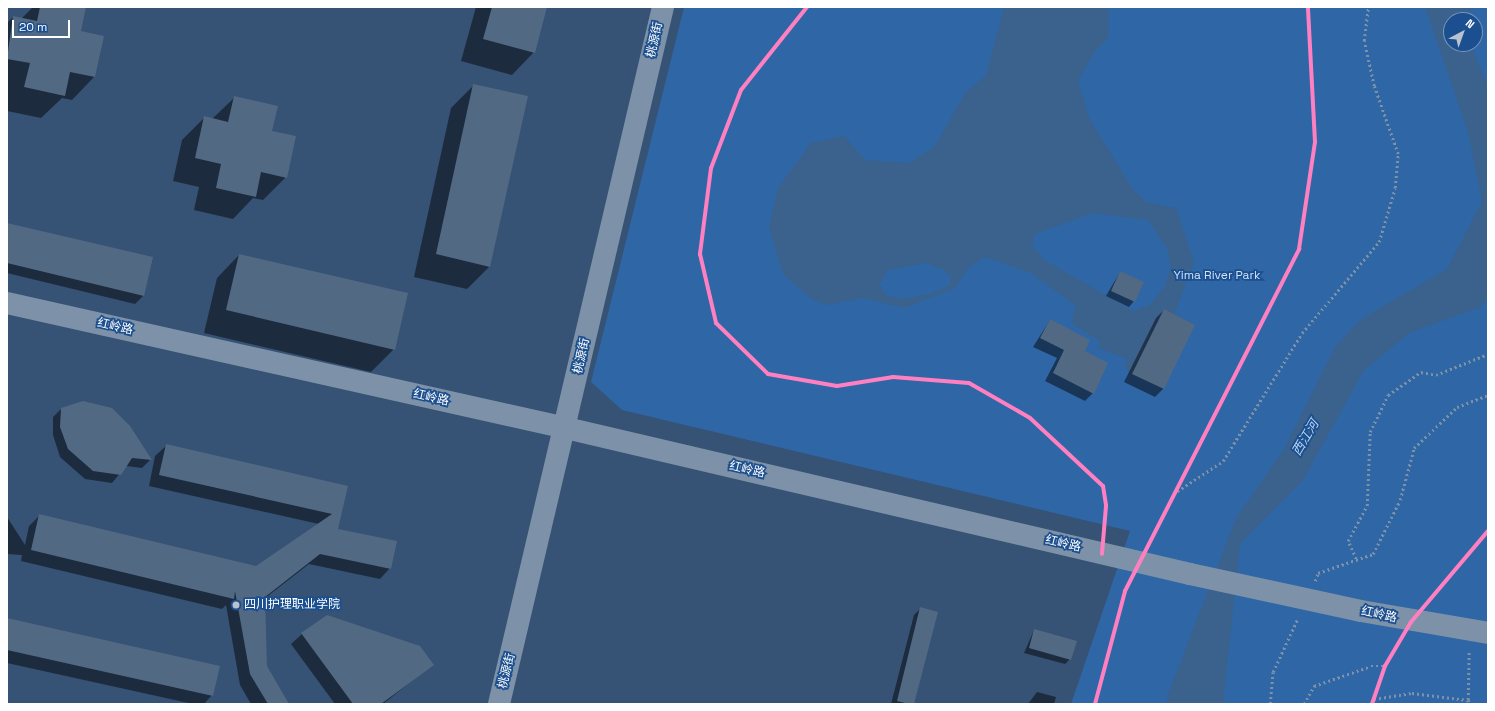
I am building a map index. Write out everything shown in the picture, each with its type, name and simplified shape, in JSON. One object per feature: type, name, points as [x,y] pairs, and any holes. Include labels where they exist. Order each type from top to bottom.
[{"type":"street","name":"桃源街","points":[[499,704],[566,428],[663,7]]},
{"type":"street","name":"红岭路","points":[[7,303],[566,428],[1190,574],[1361,611],[1479,631]]},
{"type":"path","points":[[1173,494],[1223,461],[1302,333],[1379,242],[1395,188],[1398,154],[1374,86],[1364,41],[1368,7]]},
{"type":"path","points":[[1356,559],[1348,541],[1367,506],[1370,432],[1388,395],[1421,372],[1436,375],[1488,354]]},
{"type":"path","points":[[1312,587],[1318,573],[1373,554],[1400,500],[1414,448],[1457,407],[1488,395]]},
{"type":"path","points":[[1170,501],[1180,480]]},
{"type":"path","points":[[1270,704],[1273,672],[1299,616]]},
{"type":"path","points":[[1471,704],[1468,700],[1479,631]]},
{"type":"path","points":[[1383,673],[1389,660]]},
{"type":"path","points":[[1304,704],[1314,686],[1371,666],[1385,666]]},
{"type":"path","points":[[1373,702],[1376,693]]},
{"type":"path","points":[[1373,702],[1412,693],[1468,700]]},
{"type":"green space","name":"Yima River Park","points":[[684,7],[1488,7],[1488,704],[1071,704],[1130,531],[622,410],[591,382]]},
{"type":"water","points":[[1004,7],[1107,7],[1109,10],[1108,38],[1095,51],[1078,81],[1089,118],[1132,188],[1147,203],[1176,208],[1194,262],[1174,315],[1163,309],[1132,374],[1124,367],[1127,359],[1097,347],[1100,341],[1072,324],[1075,305],[1031,273],[985,257],[967,269],[955,288],[904,308],[864,298],[825,305],[809,297],[783,274],[769,227],[778,188],[811,143],[844,136],[865,160],[909,163],[935,146],[965,93],[986,75]],"holes":[[[1092,213],[1148,220],[1167,248],[1171,268],[1165,286],[1150,305],[1133,311],[1044,260],[1032,245],[1035,234]],[[926,263],[944,270],[950,276],[950,285],[930,294],[903,299],[887,296],[879,285],[888,270]]]},
{"type":"water","name":"西江河","points":[[1425,7],[1470,7],[1470,12],[1443,12],[1443,52],[1474,52],[1488,87],[1488,298],[1480,307],[1409,333],[1364,370],[1303,480],[1240,544],[1223,704],[1167,704],[1167,697],[1236,518],[1285,448],[1335,347],[1360,320],[1447,269],[1482,201],[1468,132]]},
{"type":"building","points":[[40,7],[86,7],[81,31],[104,36],[95,77],[70,72],[65,96],[24,87],[30,63],[7,59],[13,16],[37,21]]},
{"type":"building","points":[[492,7],[547,7],[535,53],[483,39]]},
{"type":"building","points":[[473,84],[528,96],[490,267],[436,254]]},
{"type":"building","points":[[234,96],[278,106],[272,131],[296,136],[287,178],[261,172],[256,197],[216,188],[221,164],[195,158],[204,116],[228,122]]},
{"type":"building","points":[[7,223],[153,257],[144,296],[7,263]]},
{"type":"building","points":[[239,254],[408,293],[395,350],[226,310]]},
{"type":"building","points":[[1120,271],[1144,282],[1135,302],[1111,291]]},
{"type":"building","points":[[1164,309],[1195,325],[1164,389],[1132,374]]},
{"type":"building","points":[[1050,319],[1090,340],[1085,351],[1108,363],[1094,394],[1053,373],[1064,350],[1040,338]]},
{"type":"building","points":[[83,401],[112,408],[130,426],[152,460],[132,458],[121,475],[93,471],[68,449],[60,427],[61,408]]},
{"type":"building","points":[[166,444],[348,486],[338,529],[397,541],[391,569],[320,554],[265,597],[267,666],[289,704],[268,704],[250,674],[235,591],[234,599],[31,550],[39,514],[256,566],[332,514],[159,475]]},
{"type":"building","points":[[920,607],[938,612],[914,704],[909,704],[897,701]]},
{"type":"building","points":[[327,615],[420,646],[434,665],[381,704],[353,704],[301,633]]},
{"type":"building","points":[[7,618],[220,666],[213,696],[7,650]]},
{"type":"building","points":[[1034,629],[1077,641],[1071,660],[1029,648]]},
{"type":"cycle path","points":[[807,7],[741,90],[711,168],[700,254],[716,323],[768,374],[837,386],[893,377],[969,383],[1030,418],[1103,486],[1106,506],[1102,554]]},
{"type":"cycle path","points":[[1095,704],[1125,591],[1299,249],[1315,142],[1308,7]]},
{"type":"cycle path","points":[[1372,704],[1385,666],[1411,622],[1488,531]]},
{"type":"place","name":"四川护理职业学院","points":[[236,605]]}]
